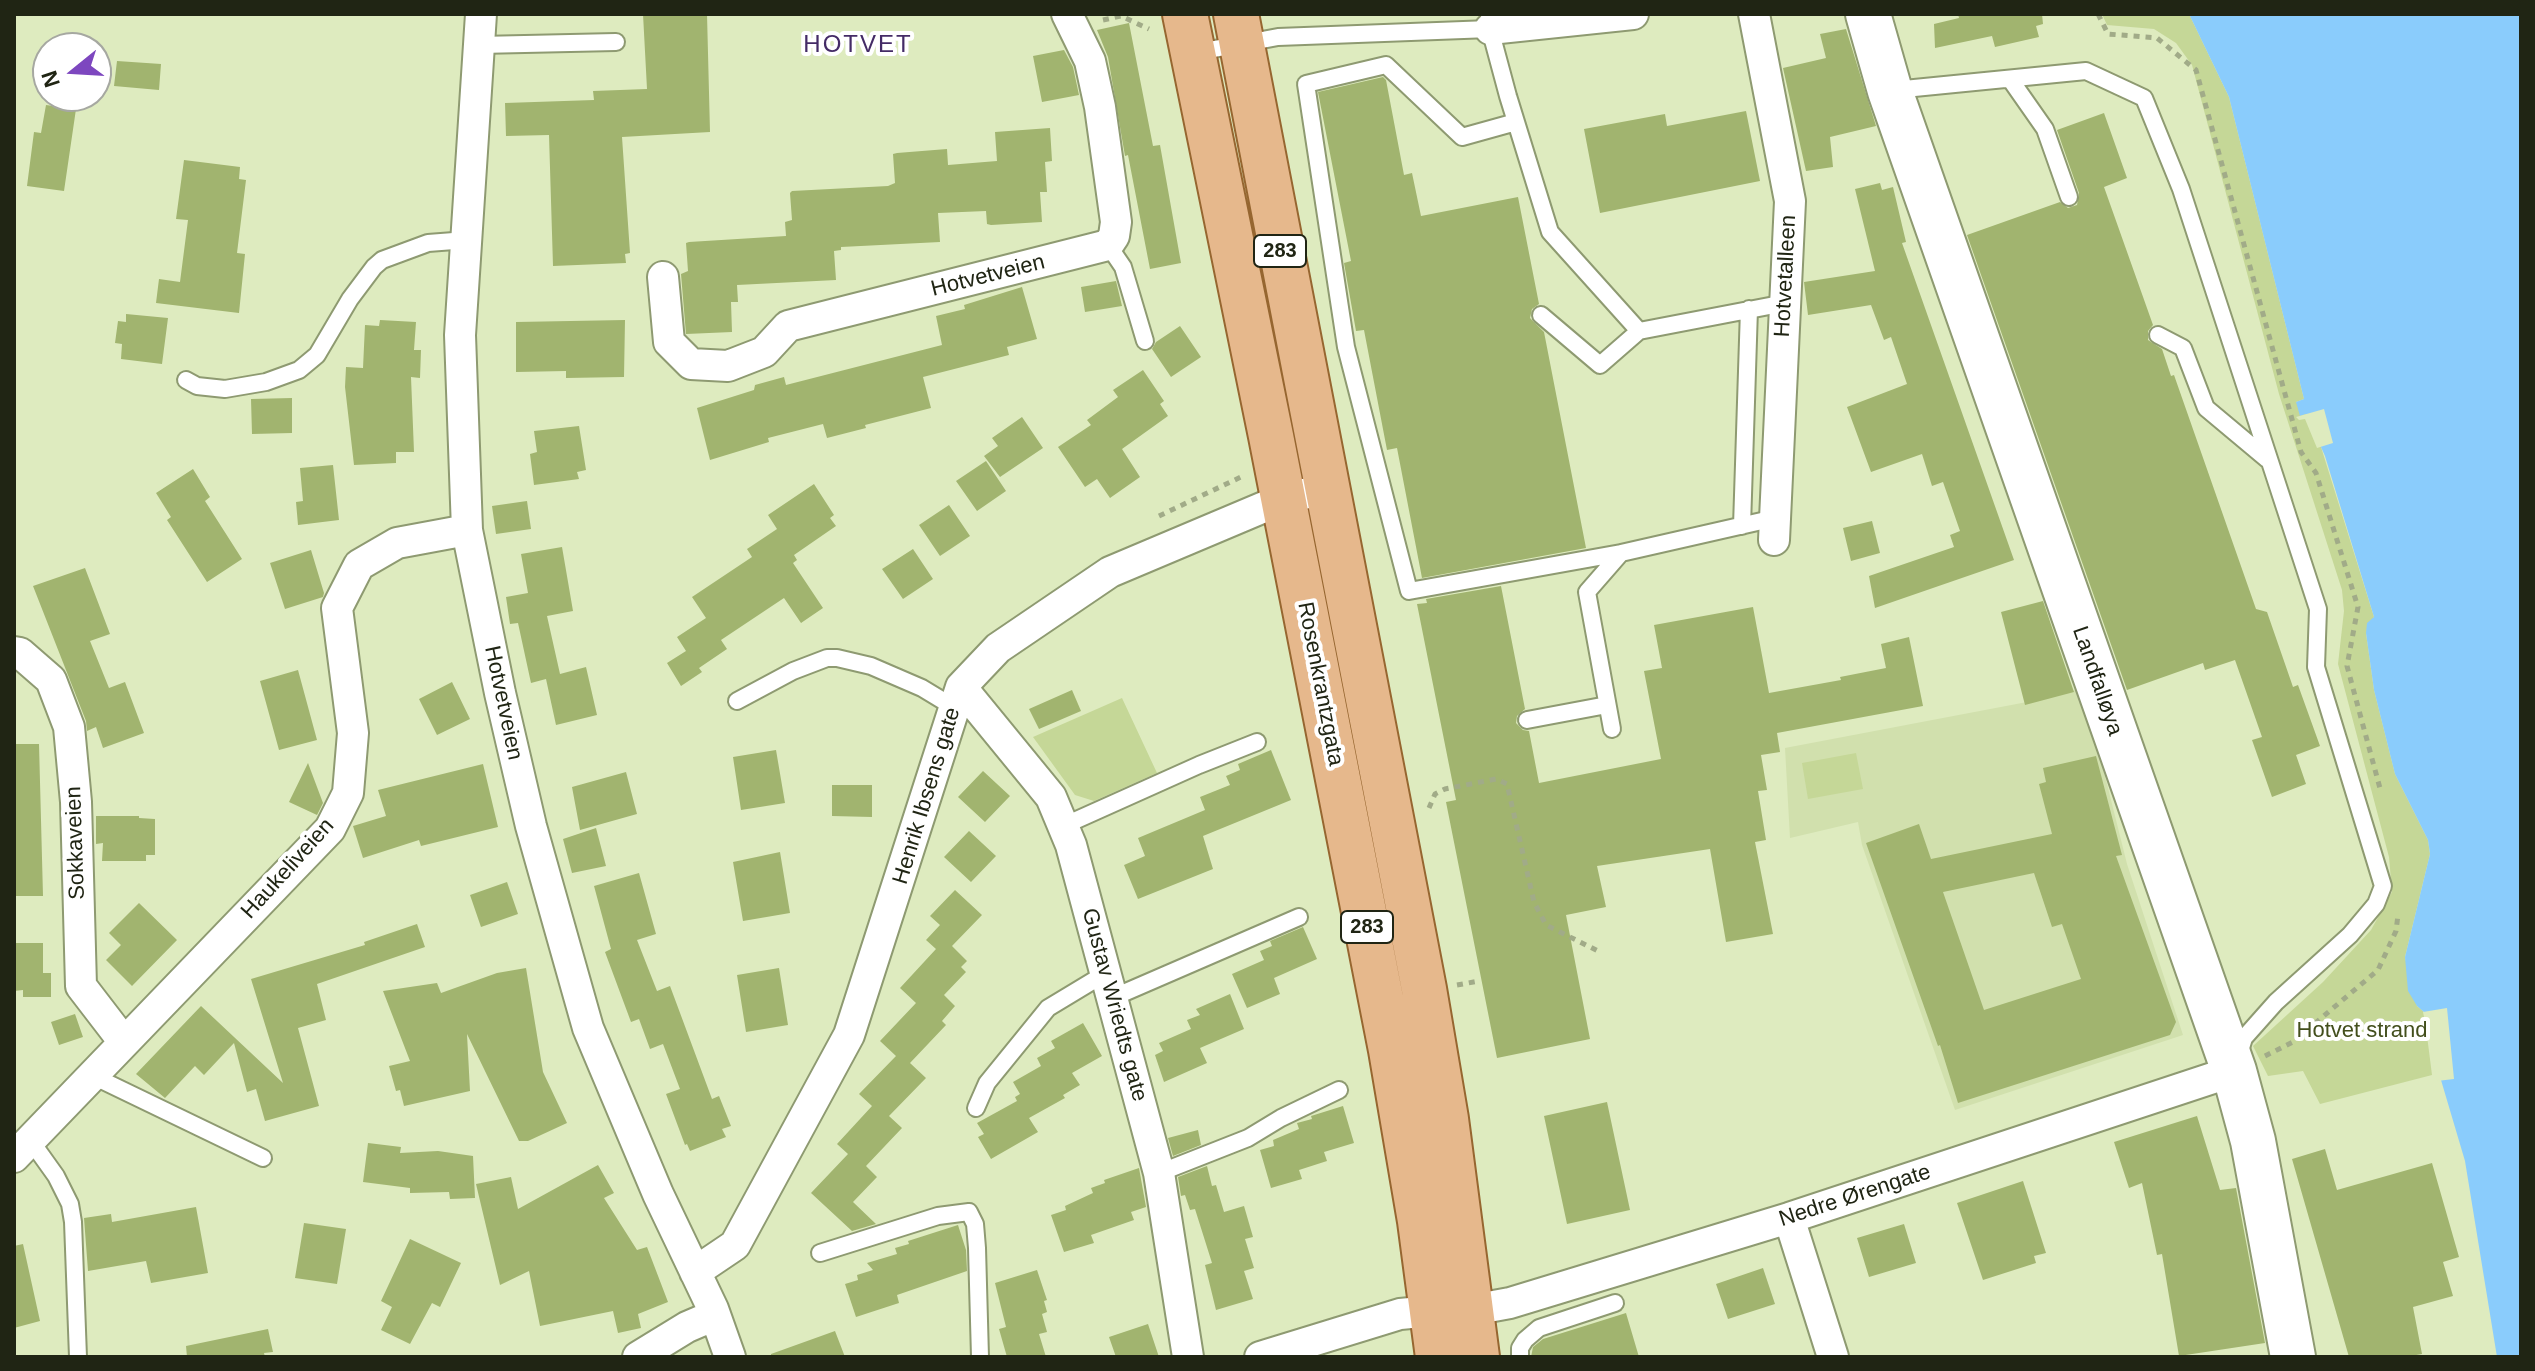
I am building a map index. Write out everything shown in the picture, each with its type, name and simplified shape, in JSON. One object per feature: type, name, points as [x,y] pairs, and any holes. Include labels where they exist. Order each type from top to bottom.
[{"type":"main road","name":"Landfalløya","points":[[1868,14],[1890,91],[2234,1071],[2253,1141],[2293,1357]]},
{"type":"main road","name":"Rosenkrantzgata","points":[[1238,29],[1329,488],[1446,1119],[1452,1310],[1438,1357]]},
{"type":"main road","name":"Rosenkrantzgata","points":[[1176,32],[1283,499],[1388,1035],[1420,1221],[1452,1310],[1477,1357]]},
{"type":"street","name":"Hotvetveien","points":[[481,14],[460,335],[467,530],[531,826],[588,1028],[658,1194],[715,1315],[730,1357]]},
{"type":"street","points":[[1489,21],[1633,14]]},
{"type":"street","name":"Hotvetalleen","points":[[1754,14],[1790,201],[1774,529]]},
{"type":"street","points":[[1071,20],[1090,61],[1100,107],[1116,222],[1114,236],[1108,245]]},
{"type":"street","name":"Hotvetveien","points":[[663,277],[669,342],[691,364],[728,366],[764,352],[788,326],[1108,245]]},
{"type":"street","name":"Henrik Ibsens gate","points":[[695,1272],[735,1245],[849,1035],[958,697],[998,648],[1110,572],[1283,499],[1329,488]]},
{"type":"street","name":"Haukeliveien","points":[[22,1149],[330,829],[348,793],[353,733],[337,608],[359,565],[397,543],[467,530]]},
{"type":"street","name":"Sokkaveien","points":[[14,652],[20,653],[51,680],[69,727],[76,802],[81,986],[107,1060]]},
{"type":"street","name":"Gustav Wriedts gate","points":[[958,697],[1051,797],[1071,845],[1159,1173],[1188,1357]]},
{"type":"street","name":"Nedre Ørengate","points":[[1260,1357],[1400,1314],[1510,1303],[1789,1218],[2234,1071]]},
{"type":"street","points":[[1789,1218],[1833,1357]]},
{"type":"street","points":[[638,1357],[687,1327],[715,1315]]},
{"type":"lane","points":[[1176,32],[1238,29],[1278,37],[1489,21],[1550,232],[1639,331]]},
{"type":"lane","points":[[479,45],[616,42]]},
{"type":"lane","points":[[1516,122],[1462,137],[1386,65],[1306,84],[1346,347],[1409,591],[1621,553],[1742,526],[1774,529]]},
{"type":"lane","points":[[1890,91],[2086,71],[2144,98],[2181,189],[2318,609],[2316,667],[2383,886],[2376,904],[2350,935],[2276,1002],[2244,1038],[2234,1071]]},
{"type":"lane","points":[[2010,79],[2045,129],[2069,197]]},
{"type":"lane","points":[[186,380],[197,386],[225,389],[266,382],[299,370],[317,355],[350,299],[382,260],[428,243],[467,240]]},
{"type":"lane","points":[[1108,245],[1123,267],[1145,341]]},
{"type":"lane","points":[[1541,315],[1600,365],[1639,331],[1785,303]]},
{"type":"lane","points":[[1742,526],[1749,309]]},
{"type":"lane","points":[[2158,335],[2183,348],[2206,408],[2268,460]]},
{"type":"lane","points":[[1612,729],[1587,592],[1621,553]]},
{"type":"lane","points":[[737,701],[793,671],[827,658],[871,666],[922,688],[958,697]]},
{"type":"lane","points":[[1527,720],[1607,705]]},
{"type":"lane","points":[[1063,826],[1257,742]]},
{"type":"lane","points":[[976,1108],[987,1083],[1048,1008],[1299,917]]},
{"type":"lane","points":[[107,1060],[263,1158]]},
{"type":"lane","points":[[1159,1173],[1237,1143],[1339,1090]]},
{"type":"lane","points":[[22,1149],[56,1176],[70,1204],[78,1357]]},
{"type":"lane","points":[[820,1253],[930,1218],[969,1212],[975,1224],[977,1248],[980,1357]]},
{"type":"lane","points":[[1555,1289],[1563,1320]]},
{"type":"lane","points":[[1520,1357],[1520,1348],[1532,1333],[1615,1303]]},
{"type":"path","points":[[1071,20],[1121,16],[1176,32]]},
{"type":"path","points":[[1429,808],[1435,794],[1445,789],[1496,779],[1507,784],[1534,902],[1546,925],[1598,951]]},
{"type":"shaded area","points":[[2083,688],[2127,864],[2183,1035],[1955,1110],[1862,845],[1858,822],[1790,838],[1785,748],[2027,702]]},
{"type":"green space","name":"Hotvet strand","points":[[2102,14],[2189,14],[2229,97],[2304,399],[2296,402],[2307,414],[2321,447],[2374,617],[2366,633],[2374,690],[2395,774],[2428,840],[2430,854],[2405,957],[2417,1006],[2424,1012],[2432,1075],[2320,1104],[2303,1071],[2268,1076],[2253,1046],[2323,982],[2371,930],[2392,892],[2389,857],[2338,664],[2344,611],[2342,590],[2279,394],[2192,65],[2176,43],[2154,29],[2107,25]]},
{"type":"green space","points":[[1122,698],[1157,773],[1094,801],[1075,795],[1033,737]]},
{"type":"green space","points":[[1856,753],[1863,789],[1808,799],[1802,763]]},
{"type":"water","points":[[2189,14],[2521,14],[2521,1357],[2497,1357],[2465,1161],[2424,1012],[2408,991],[2405,957],[2430,854],[2428,840],[2395,774],[2374,690],[2366,633],[2367,623],[2374,617],[2325,456],[2306,414],[2300,416],[2296,402],[2304,399],[2229,97]]},
{"type":"pier","points":[[2324,409],[2333,443],[2317,448],[2305,419],[2296,417]]},
{"type":"pier","points":[[2447,1008],[2454,1079],[2437,1081],[2423,1012]]},
{"type":"building","points":[[643,14],[707,14],[710,132],[622,137],[630,253],[625,254],[626,263],[553,266],[549,135],[506,136],[505,103],[594,100],[593,91],[647,89]]},
{"type":"building","points":[[1958,14],[2042,14],[2043,24],[2036,26],[2039,37],[1995,47],[1992,36],[1935,48],[1934,24],[1959,18]]},
{"type":"building","points":[[1129,23],[1153,146],[1160,145],[1181,263],[1150,269],[1128,155],[1125,156],[1108,57],[1097,30]]},
{"type":"building","points":[[1846,29],[1876,126],[1830,137],[1833,167],[1806,171],[1783,68],[1826,58],[1820,34]]},
{"type":"building","points":[[1064,50],[1073,67],[1079,95],[1042,102],[1033,56]]},
{"type":"building","points":[[117,61],[161,64],[159,90],[114,86]]},
{"type":"building","points":[[1383,77],[1404,175],[1412,173],[1421,216],[1518,197],[1539,304],[1532,309],[1530,318],[1544,332],[1586,548],[1422,578],[1397,448],[1387,450],[1364,330],[1356,331],[1344,263],[1351,261],[1318,92]]},
{"type":"building","points":[[1746,111],[1760,181],[1600,213],[1584,129],[1665,114],[1667,126]]},
{"type":"building","points":[[45,112],[76,112],[64,191],[27,186],[34,132],[41,133]]},
{"type":"building","points":[[2104,113],[2127,178],[2104,187],[2153,325],[2148,331],[2148,340],[2162,349],[2171,376],[2174,375],[2256,609],[2267,612],[2293,687],[2298,685],[2320,746],[2296,755],[2306,784],[2272,797],[2252,740],[2262,737],[2235,660],[2205,670],[2203,663],[2127,690],[1967,235],[2060,202],[2068,208],[2077,205],[2079,193],[2057,130]]},
{"type":"building","points":[[1050,128],[1052,161],[1045,162],[1047,192],[1040,192],[1042,222],[991,225],[987,224],[986,211],[938,213],[940,242],[841,247],[841,250],[834,251],[836,280],[737,285],[738,302],[731,302],[732,332],[686,334],[681,274],[688,271],[686,243],[786,236],[785,222],[792,220],[792,191],[888,186],[895,183],[893,154],[897,153],[947,149],[948,165],[997,161],[995,132]]},
{"type":"building","points":[[184,160],[240,167],[239,179],[246,180],[237,253],[245,254],[239,313],[156,303],[159,279],[180,282],[188,220],[176,219]]},
{"type":"building","points":[[1880,183],[1882,190],[1893,187],[1906,242],[1902,243],[2014,560],[1875,608],[1869,576],[1954,547],[1950,535],[1960,531],[1943,482],[1932,486],[1922,454],[1871,472],[1847,407],[1907,384],[1891,337],[1884,340],[1871,305],[1808,315],[1804,282],[1875,271],[1855,189]]},
{"type":"building","points":[[1116,281],[1122,306],[1085,312],[1081,287]]},
{"type":"building","points":[[1022,287],[1037,339],[1007,347],[1009,355],[923,377],[931,408],[827,438],[823,424],[768,438],[769,442],[710,460],[697,408],[784,377],[786,385],[942,345],[936,316],[965,309],[964,305]]},
{"type":"building","points":[[126,314],[168,318],[162,364],[121,359],[122,344],[115,343],[118,321],[126,322]]},
{"type":"building","points":[[380,320],[416,322],[414,350],[421,350],[420,378],[411,377],[414,452],[396,452],[396,463],[354,465],[345,387],[346,367],[363,368],[365,325],[379,326]]},
{"type":"building","points":[[625,320],[624,377],[566,378],[566,371],[516,372],[516,322]]},
{"type":"building","points":[[1180,326],[1201,357],[1171,377],[1152,349],[1156,342]]},
{"type":"building","points":[[1143,370],[1164,401],[1160,404],[1168,416],[1122,449],[1140,477],[1110,498],[1097,479],[1085,487],[1058,447],[1091,425],[1087,420],[1118,397],[1113,390]]},
{"type":"building","points":[[292,398],[292,433],[252,434],[251,399]]},
{"type":"building","points":[[1022,417],[1043,448],[1000,477],[984,456],[998,446],[992,438]]},
{"type":"building","points":[[579,426],[586,470],[577,472],[579,479],[534,485],[530,454],[537,452],[534,431]]},
{"type":"building","points":[[986,461],[1006,491],[977,511],[956,481]]},
{"type":"building","points":[[333,465],[339,520],[298,525],[296,502],[303,501],[300,468]]},
{"type":"building","points":[[193,469],[210,497],[205,501],[242,559],[207,582],[167,520],[171,517],[156,493]]},
{"type":"building","points":[[814,484],[834,515],[830,518],[836,526],[794,555],[797,560],[793,563],[823,608],[801,623],[784,598],[721,640],[727,649],[699,668],[702,672],[681,686],[667,663],[686,651],[677,637],[706,618],[692,597],[752,557],[747,549],[777,529],[768,515]]},
{"type":"building","points":[[527,501],[531,529],[496,534],[492,506]]},
{"type":"building","points":[[949,505],[970,536],[940,556],[919,525]]},
{"type":"building","points":[[1872,521],[1880,553],[1851,561],[1843,528]]},
{"type":"building","points":[[562,547],[573,611],[547,616],[560,674],[586,667],[597,715],[556,725],[546,679],[531,683],[518,623],[510,624],[506,597],[528,593],[521,554]]},
{"type":"building","points":[[913,549],[933,579],[903,599],[882,569]]},
{"type":"building","points":[[311,550],[323,597],[285,609],[270,563]]},
{"type":"building","points":[[85,568],[110,634],[90,641],[109,688],[125,682],[144,733],[103,748],[96,727],[87,731],[86,721],[33,586]]},
{"type":"building","points":[[1501,586],[1525,709],[1517,716],[1516,723],[1529,731],[1539,783],[1661,759],[1644,671],[1662,668],[1654,625],[1753,607],[1769,693],[1886,668],[1881,644],[1909,637],[1923,706],[1777,733],[1780,752],[1761,755],[1767,790],[1758,791],[1766,840],[1755,842],[1773,934],[1726,942],[1710,849],[1597,866],[1606,907],[1566,915],[1590,1039],[1497,1058],[1446,802],[1456,800],[1417,604],[1427,603],[1426,599]]},
{"type":"building","points":[[2043,601],[2074,692],[2025,705],[2001,612]]},
{"type":"building","points":[[298,670],[317,740],[279,750],[260,681]]},
{"type":"building","points":[[452,682],[470,719],[437,735],[419,699]]},
{"type":"building","points":[[1072,690],[1081,711],[1039,729],[1029,709]]},
{"type":"building","points":[[14,744],[39,744],[43,896],[14,896]]},
{"type":"building","points":[[776,750],[785,803],[741,810],[733,757]]},
{"type":"building","points":[[1271,750],[1291,800],[1203,836],[1213,869],[1138,899],[1124,865],[1145,856],[1138,838],[1205,810],[1200,797],[1230,785],[1226,776],[1240,770],[1238,764]]},
{"type":"building","points":[[2096,756],[2122,855],[2116,856],[2176,1022],[2170,1035],[1958,1103],[1866,843],[1919,824],[1931,859],[2052,834],[2039,784],[2046,782],[2043,768]],"holes":[[[2034,873],[2052,927],[2062,924],[2081,979],[1984,1010],[1943,892]]]},
{"type":"building","points":[[308,763],[323,803],[317,815],[289,802]]},
{"type":"building","points":[[483,764],[498,827],[421,846],[419,840],[363,858],[353,826],[386,816],[378,790]]},
{"type":"building","points":[[983,771],[1010,796],[985,822],[958,797]]},
{"type":"building","points":[[626,772],[637,814],[580,830],[572,787]]},
{"type":"building","points":[[832,785],[872,785],[872,817],[832,816]]},
{"type":"building","points":[[96,816],[155,819],[155,855],[146,855],[146,861],[102,861],[103,843],[96,844]]},
{"type":"building","points":[[596,828],[606,866],[572,873],[563,839]]},
{"type":"building","points":[[969,831],[996,856],[971,882],[944,857]]},
{"type":"building","points":[[780,852],[790,913],[743,921],[733,862]]},
{"type":"building","points":[[639,873],[656,934],[637,940],[657,991],[670,986],[712,1099],[719,1096],[731,1126],[722,1129],[726,1137],[690,1151],[666,1094],[680,1089],[663,1044],[650,1049],[639,1019],[631,1022],[605,952],[611,949],[594,886]]},
{"type":"building","points":[[507,882],[518,914],[481,927],[470,895]]},
{"type":"building","points":[[955,890],[982,915],[952,946],[967,961],[961,967],[966,972],[944,995],[955,1006],[942,1021],[946,1025],[910,1063],[926,1078],[889,1116],[902,1128],[866,1166],[877,1177],[853,1202],[876,1224],[852,1231],[811,1193],[848,1154],[837,1144],[872,1106],[859,1094],[896,1056],[880,1041],[916,1003],[900,988],[936,949],[926,940],[940,925],[930,916]]},
{"type":"building","points":[[139,903],[177,940],[132,986],[106,960],[121,945],[109,933]]},
{"type":"building","points":[[417,924],[425,947],[317,984],[326,1020],[298,1028],[319,1106],[265,1121],[256,1089],[247,1092],[234,1043],[204,1075],[195,1066],[165,1098],[136,1074],[201,1006],[283,1083],[251,979],[365,945],[364,942]]},
{"type":"building","points":[[1303,927],[1317,959],[1274,978],[1280,994],[1247,1008],[1232,974],[1264,960],[1260,951],[1272,946],[1270,941]]},
{"type":"building","points":[[14,943],[43,943],[43,973],[51,973],[51,997],[23,997],[23,990],[14,991]]},
{"type":"building","points":[[526,968],[543,1072],[567,1123],[528,1141],[519,1141],[467,1034],[470,1091],[404,1106],[389,1066],[410,1061],[383,991],[437,983],[441,993],[497,973]]},
{"type":"building","points":[[779,968],[788,1025],[746,1032],[737,975]]},
{"type":"building","points":[[1230,994],[1244,1029],[1200,1048],[1207,1063],[1164,1082],[1155,1055],[1163,1051],[1159,1043],[1191,1029],[1187,1020],[1200,1015],[1196,1009]]},
{"type":"building","points":[[75,1014],[83,1037],[59,1045],[51,1022]]},
{"type":"building","points":[[1083,1023],[1102,1056],[1072,1073],[1080,1085],[1063,1095],[1065,1098],[1029,1118],[1038,1132],[991,1159],[978,1137],[984,1134],[977,1123],[1017,1101],[1015,1097],[1020,1094],[1013,1082],[1041,1066],[1037,1058],[1055,1048],[1051,1041]]},
{"type":"building","points":[[1607,1102],[1630,1210],[1567,1224],[1544,1116]]},
{"type":"building","points":[[1343,1106],[1354,1143],[1324,1152],[1327,1161],[1299,1170],[1302,1179],[1271,1188],[1260,1150],[1274,1146],[1273,1140],[1299,1129],[1297,1123]]},
{"type":"building","points":[[2197,1116],[2220,1190],[2236,1188],[2265,1343],[2179,1356],[2162,1254],[2157,1255],[2142,1183],[2129,1188],[2114,1142]]},
{"type":"building","points":[[1198,1130],[1201,1145],[1173,1156],[1168,1138]]},
{"type":"building","points":[[368,1143],[401,1147],[400,1153],[438,1151],[473,1156],[475,1198],[450,1199],[449,1192],[410,1193],[410,1188],[363,1182]]},
{"type":"building","points":[[2325,1149],[2337,1190],[2432,1163],[2459,1257],[2443,1262],[2453,1296],[2413,1307],[2422,1354],[2349,1357],[2292,1159]]},
{"type":"building","points":[[598,1165],[614,1193],[604,1198],[637,1250],[647,1247],[668,1302],[638,1314],[641,1328],[618,1333],[613,1311],[540,1326],[529,1271],[500,1285],[476,1184],[511,1177],[518,1209]]},
{"type":"building","points":[[1207,1166],[1224,1212],[1244,1206],[1253,1237],[1245,1239],[1254,1268],[1244,1271],[1253,1299],[1216,1310],[1205,1265],[1212,1263],[1195,1209],[1190,1210],[1185,1195],[1181,1196],[1178,1177]]},
{"type":"building","points":[[1139,1168],[1146,1207],[1131,1212],[1134,1220],[1091,1235],[1094,1243],[1064,1252],[1051,1215],[1066,1210],[1065,1206],[1093,1193],[1091,1188],[1105,1183],[1104,1180]]},
{"type":"building","points":[[2023,1181],[2046,1253],[2034,1256],[2036,1263],[1983,1280],[1957,1203]]},
{"type":"building","points":[[196,1207],[208,1273],[151,1283],[146,1261],[88,1271],[84,1218],[111,1214],[112,1222]]},
{"type":"building","points":[[304,1223],[346,1229],[337,1284],[295,1278]]},
{"type":"building","points":[[1904,1224],[1916,1263],[1869,1277],[1857,1238]]},
{"type":"building","points":[[958,1225],[966,1250],[967,1271],[897,1295],[899,1303],[856,1317],[845,1284],[858,1280],[857,1275],[873,1270],[867,1263],[897,1254],[895,1248],[909,1244],[908,1241]]},
{"type":"building","points":[[410,1239],[461,1263],[440,1307],[432,1303],[410,1344],[381,1330],[392,1307],[381,1301]]},
{"type":"building","points":[[23,1244],[40,1321],[14,1328],[14,1246]]},
{"type":"building","points":[[1763,1268],[1775,1304],[1728,1319],[1716,1284]]},
{"type":"building","points":[[1037,1270],[1047,1300],[1044,1301],[1047,1312],[1042,1314],[1047,1332],[1039,1334],[1046,1357],[1007,1357],[999,1329],[1006,1327],[995,1283]]},
{"type":"building","points":[[1626,1313],[1639,1357],[1531,1357],[1533,1347],[1543,1339]]},
{"type":"building","points":[[1148,1324],[1159,1357],[1116,1357],[1109,1337]]},
{"type":"building","points":[[268,1329],[273,1352],[264,1353],[265,1357],[187,1357],[186,1346]]},
{"type":"building","points":[[835,1331],[845,1357],[771,1357],[771,1354]]},
{"type":"district","name":"HOTVET","points":[[858,45]]}]
